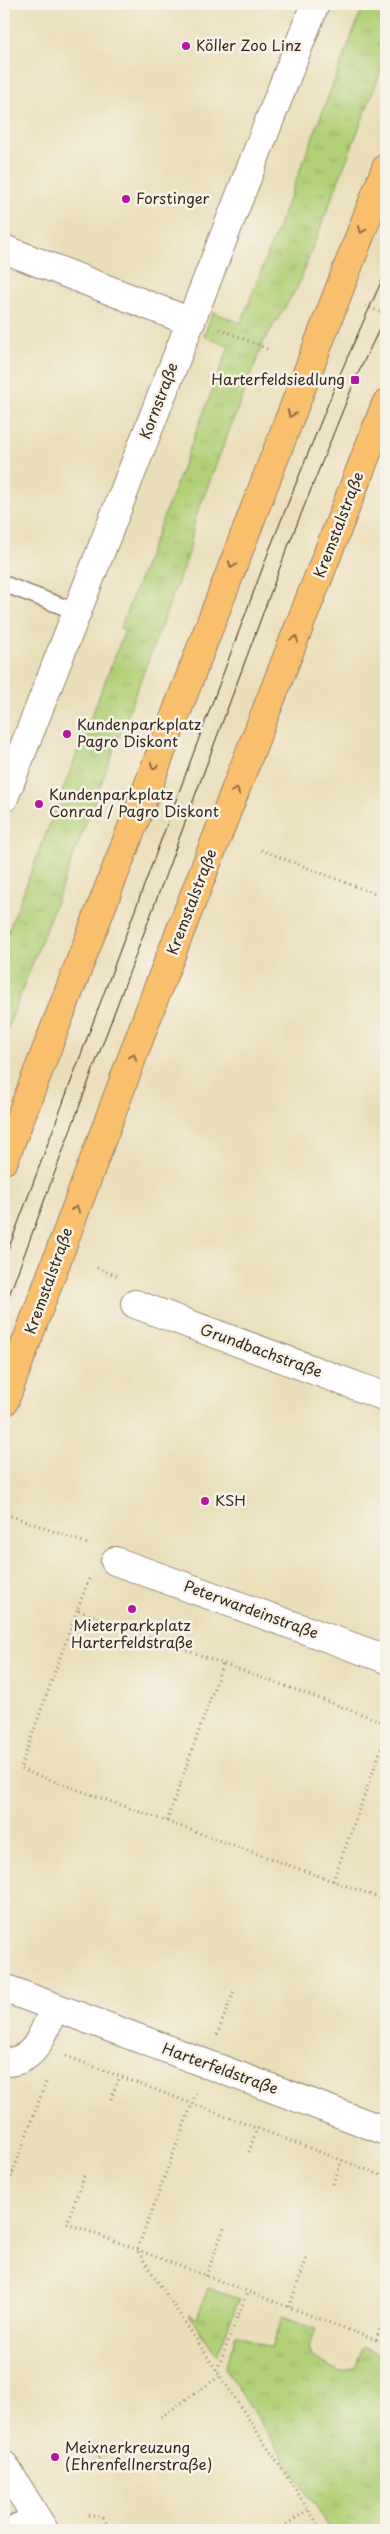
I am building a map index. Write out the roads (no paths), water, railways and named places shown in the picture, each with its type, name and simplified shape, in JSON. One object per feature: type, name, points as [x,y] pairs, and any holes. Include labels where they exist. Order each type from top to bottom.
[{"type":"main road","points":[[4,1160],[386,168]]},
{"type":"main road","name":"Kremstalstraße","points":[[4,1402],[158,988],[386,404]]},
{"type":"street","name":"Kornstraße","points":[[4,798],[315,4]]},
{"type":"street","points":[[4,249],[191,320]]},
{"type":"street","name":"Grundbachstraße","points":[[135,1304],[386,1397]]},
{"type":"street","name":"Peterwardeinstraße","points":[[115,1561],[386,1659]]},
{"type":"street","name":"Harterfeldstraße","points":[[4,1988],[386,2131]]},
{"type":"street","points":[[4,2062],[24,2058],[34,2050],[41,2040],[54,2007]]},
{"type":"street","points":[[4,2465],[38,2521]]},
{"type":"lane","points":[[4,584],[77,612]]},
{"type":"lane","points":[[4,2530],[38,2521]]},
{"type":"tram line","points":[[4,1261],[270,548],[340,374],[386,271]]},
{"type":"tram line","points":[[4,1309],[285,554],[355,380],[386,315]]},
{"type":"place","name":"Köller Zoo Linz","points":[[186,46]]},
{"type":"place","name":"Forstinger","points":[[126,199]]},
{"type":"place","name":"Harterfeldsiedlung","points":[[355,380]]},
{"type":"place","name":"Kundenparkplatz Pagro Diskont","points":[[67,734]]},
{"type":"place","name":"Kundenparkplatz Conrad / Pagro Diskont","points":[[39,804]]},
{"type":"place","name":"KSH","points":[[205,1501]]},
{"type":"place","name":"Mieterparkplatz Harterfeldstraße","points":[[132,1609]]},
{"type":"place","name":"Meixnerkreuzung (Ehrenfellnerstraße)","points":[[55,2457]]}]
